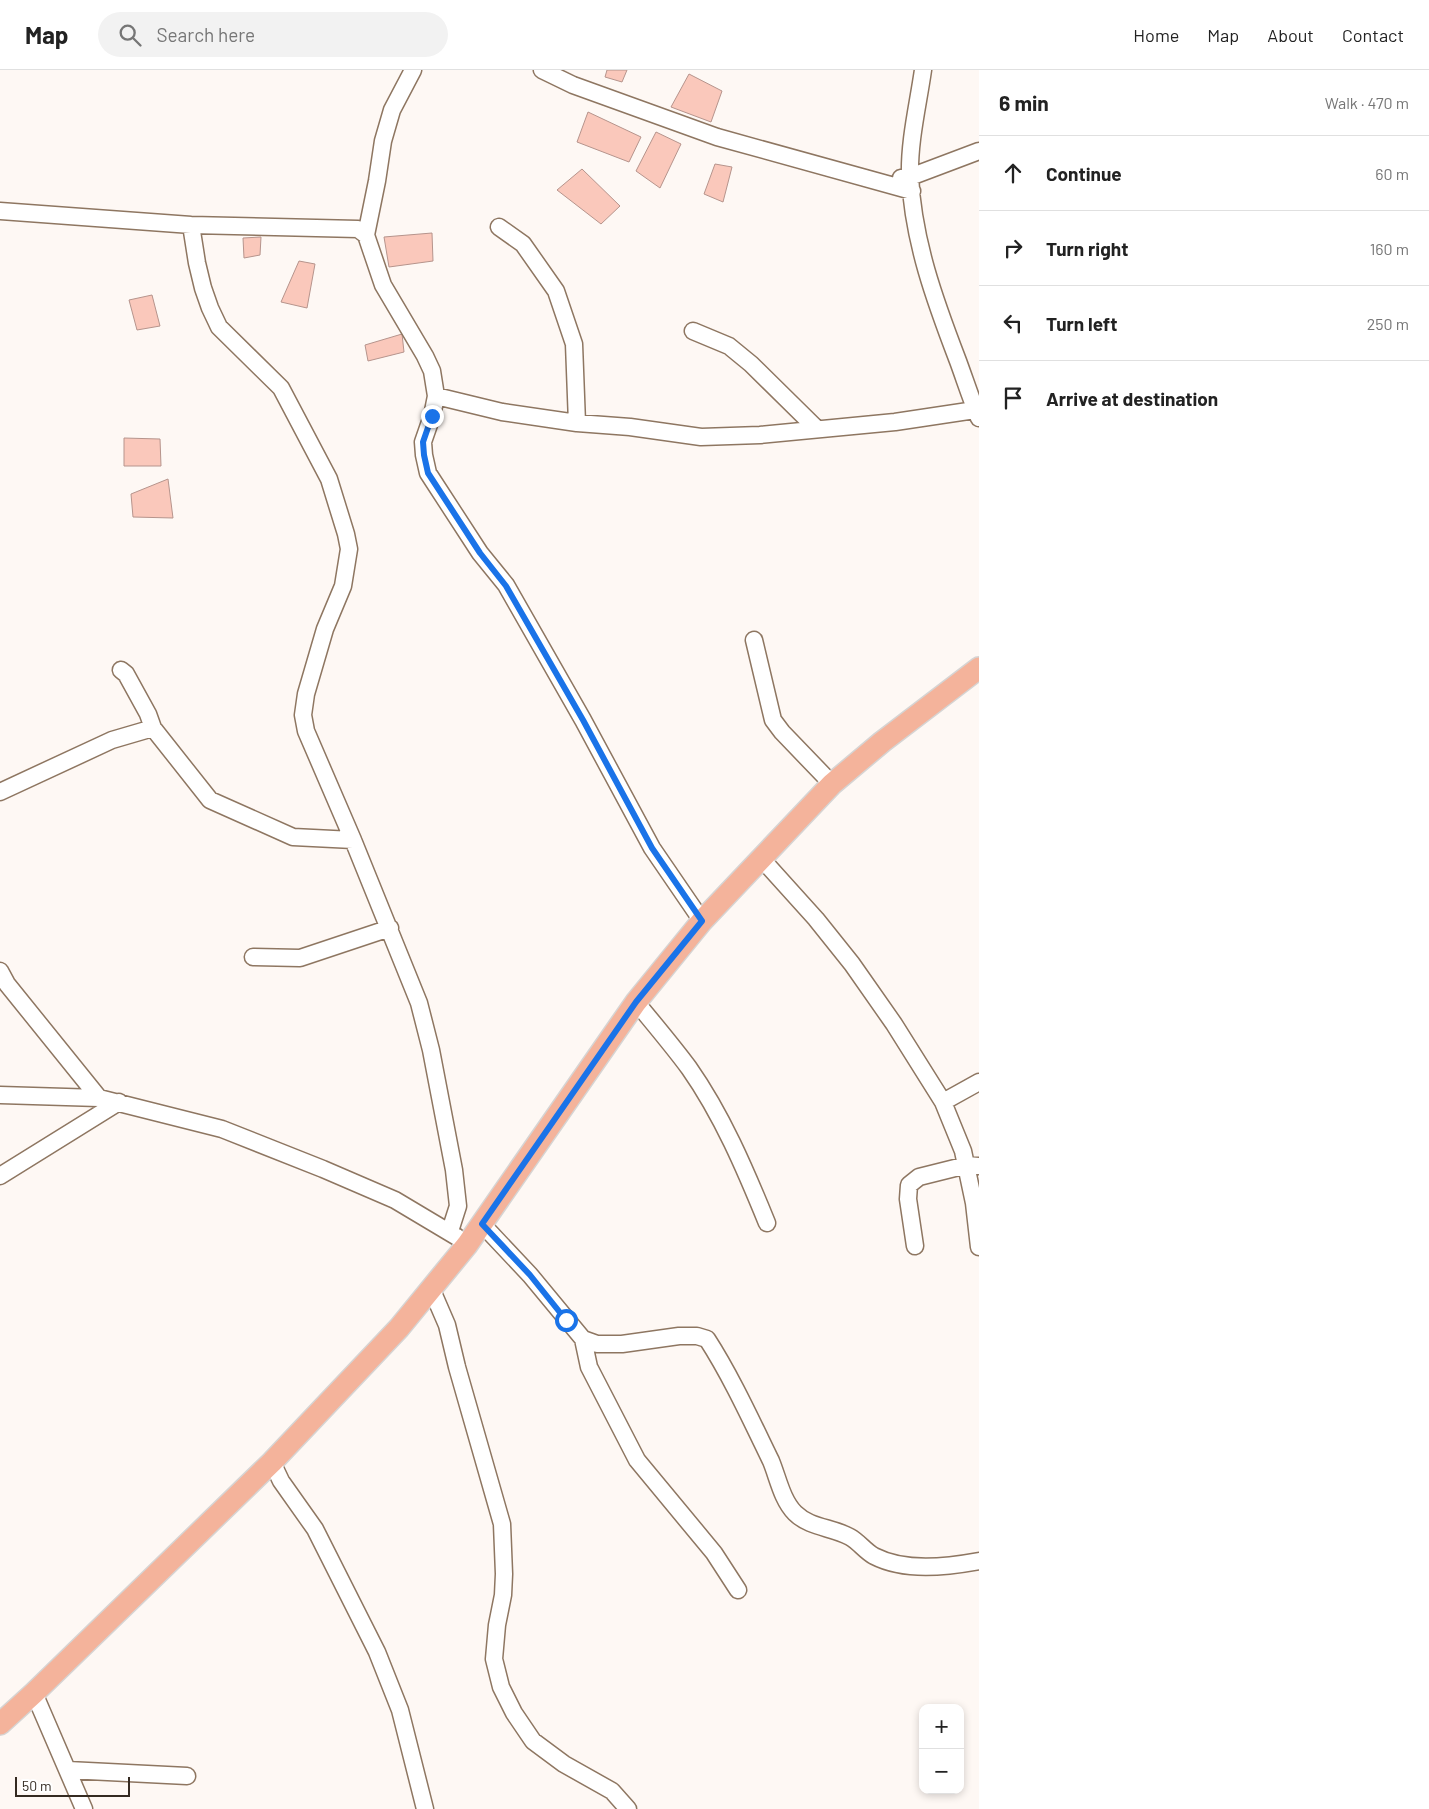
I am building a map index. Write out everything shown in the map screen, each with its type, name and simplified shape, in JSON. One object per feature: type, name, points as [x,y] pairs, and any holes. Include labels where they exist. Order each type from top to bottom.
[{"type":"main road","points":[[0,1724],[34,1694],[272,1462],[399,1328],[482,1224],[636,1002],[702,921],[832,784],[882,742],[979,668]]},
{"type":"street","points":[[413,70],[392,110],[383,141],[366,235],[383,285],[432,371],[436,396],[432,416],[423,442],[428,473],[480,553],[506,586],[583,720],[652,848],[702,921]]},
{"type":"street","points":[[542,70],[573,84],[717,137],[867,179],[911,184],[979,151]]},
{"type":"street","points":[[436,396],[495,411],[701,437],[760,435],[977,414],[940,314],[924,265],[916,228],[910,155],[923,70]]},
{"type":"street","points":[[0,211],[190,225],[358,229],[366,235]]},
{"type":"street","points":[[190,225],[203,288],[219,327],[281,388],[329,479],[346,534],[349,549],[343,586],[325,629],[306,694],[303,715],[306,731],[354,840],[419,1003],[431,1050],[454,1170],[458,1206],[450,1231]]},
{"type":"street","points":[[499,228],[523,244],[556,291],[574,344],[577,422]]},
{"type":"street","points":[[693,331],[729,346],[751,364],[817,429]]},
{"type":"street","points":[[754,640],[773,720],[782,732],[832,784]]},
{"type":"street","points":[[121,670],[126,674],[148,714],[153,728],[210,800],[293,837],[354,840]]},
{"type":"street","points":[[0,792],[112,740],[153,728]]},
{"type":"street","points":[[761,858],[816,919],[852,964],[894,1024],[943,1102],[964,1151],[973,1166],[974,1203],[979,1246]]},
{"type":"street","points":[[253,957],[300,958],[390,928]]},
{"type":"street","points":[[0,971],[7,984],[99,1098]]},
{"type":"street","points":[[636,1002],[689,1069],[714,1109],[744,1168],[767,1223]]},
{"type":"street","points":[[943,1102],[979,1082]]},
{"type":"street","points":[[0,1095],[99,1098],[222,1129],[395,1200],[450,1231],[467,1244]]},
{"type":"street","points":[[0,1176],[119,1102]]},
{"type":"street","points":[[915,1246],[908,1199],[909,1185],[919,1176],[973,1166]]},
{"type":"street","points":[[482,1224],[530,1275],[583,1338],[597,1344],[613,1344],[679,1336],[697,1336],[707,1339],[771,1462],[789,1505],[795,1513],[809,1524],[851,1538],[872,1555],[885,1561],[908,1566],[959,1565],[979,1561]]},
{"type":"street","points":[[431,1288],[446,1325],[502,1524],[503,1595],[497,1625],[494,1659],[501,1687],[514,1713],[533,1740],[564,1764],[612,1791],[628,1809]]},
{"type":"street","points":[[583,1338],[589,1367],[637,1460],[714,1553],[738,1590]]},
{"type":"street","points":[[272,1462],[281,1480],[315,1529],[377,1652],[400,1710],[425,1809]]},
{"type":"street","points":[[34,1694],[84,1809]]},
{"type":"street","points":[[68,1770],[187,1776]]},
{"type":"building","points":[[607,70],[627,70],[622,82],[605,77]]},
{"type":"building","points":[[689,74],[722,91],[711,122],[671,107]]},
{"type":"building","points":[[588,112],[641,137],[629,162],[577,142]]},
{"type":"building","points":[[656,132],[681,144],[660,188],[636,171]]},
{"type":"building","points":[[715,164],[732,167],[723,202],[704,194]]},
{"type":"building","points":[[582,169],[620,206],[601,224],[557,190]]},
{"type":"building","points":[[432,233],[433,261],[389,267],[384,237]]},
{"type":"building","points":[[261,237],[260,255],[244,258],[243,238]]},
{"type":"building","points":[[299,261],[315,264],[307,308],[281,302]]},
{"type":"building","points":[[152,295],[160,326],[137,330],[129,300]]},
{"type":"building","points":[[402,334],[404,352],[368,361],[365,345]]},
{"type":"building","points":[[124,438],[160,439],[161,466],[124,466]]},
{"type":"building","points":[[168,479],[173,518],[133,517],[131,494]]},
{"type":"route","points":[[432,416],[423,442],[428,473],[480,553],[506,586],[583,720],[626,803],[652,848],[702,921],[636,1002],[482,1224],[530,1275],[566,1320]]}]
